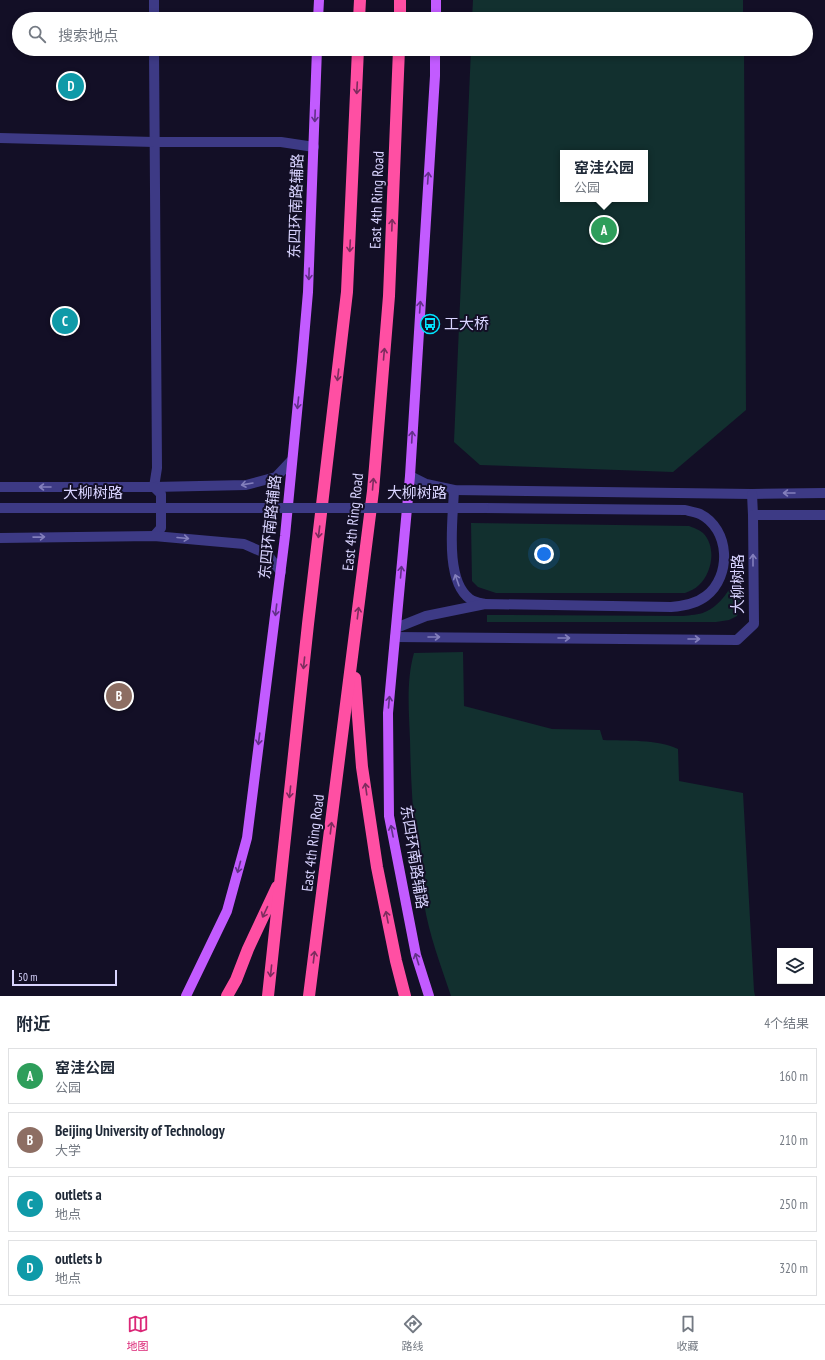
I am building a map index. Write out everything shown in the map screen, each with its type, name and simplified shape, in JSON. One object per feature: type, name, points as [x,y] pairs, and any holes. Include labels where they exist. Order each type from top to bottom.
[{"type":"highway","points":[[359,12],[360,0]]},
{"type":"highway","points":[[400,0],[400,12]]},
{"type":"highway","name":"East 4th Ring Road","points":[[268,996],[347,292],[358,56]]},
{"type":"highway","name":"East 4th Ring Road","points":[[309,996],[373,491],[389,296],[399,56]]},
{"type":"highway","points":[[353,652],[362,767],[377,867],[396,961],[405,996]]},
{"type":"highway","points":[[227,996],[236,980],[248,949],[281,877]]},
{"type":"main road","points":[[318,12],[319,0]]},
{"type":"main road","points":[[436,0],[436,12]]},
{"type":"main road","name":"东四环南路辅路","points":[[186,996],[227,911],[247,838],[281,572],[308,292],[318,56]]},
{"type":"main road","name":"东四环南路辅路","points":[[429,996],[416,955],[389,816],[388,713],[410,476],[434,92],[435,56]]},
{"type":"street","points":[[154,0],[154,12]]},
{"type":"street","points":[[154,56],[157,468],[154,487]]},
{"type":"street","points":[[0,138],[154,142],[281,142],[314,147]]},
{"type":"street","points":[[0,487],[154,487],[246,485],[276,477],[292,460]]},
{"type":"street","name":"大柳树路","points":[[410,476],[426,484],[454,490],[752,494],[825,493]]},
{"type":"street","points":[[154,487],[161,494],[161,528],[154,536]]},
{"type":"street","points":[[454,490],[452,560],[456,577],[460,588],[470,599],[485,604]]},
{"type":"street","name":"大柳树路","points":[[396,632],[737,640],[754,624],[752,494]]},
{"type":"street","name":"大柳树路","points":[[0,508],[484,508],[685,510],[700,514],[711,522],[719,533],[724,547],[725,560],[722,572],[716,585],[706,596],[694,603],[683,606],[485,604]]},
{"type":"street","points":[[753,515],[825,515]]},
{"type":"street","points":[[0,538],[154,536],[244,544],[267,554],[281,572]]},
{"type":"street","points":[[396,632],[426,616],[485,604]]},
{"type":"green space","points":[[473,0],[743,0],[743,12],[472,12]]},
{"type":"green space","points":[[471,56],[744,56],[746,410],[673,472],[480,465],[454,442]]},
{"type":"green space","points":[[471,523],[689,526],[702,532],[707,539],[711,552],[710,567],[699,585],[691,591],[685,593],[496,593],[478,587],[472,581]]},
{"type":"green space","points":[[740,552],[740,606],[737,616],[729,620],[716,622],[487,622],[487,615],[683,616],[700,614],[716,606],[725,596],[737,571]]},
{"type":"green space","points":[[463,652],[464,706],[552,729],[600,730],[603,740],[641,741],[670,746],[678,749],[679,781],[743,793],[755,996],[451,996],[429,927],[421,883],[412,802],[409,685],[411,664],[414,653]]},
{"type":"place","name":"outlets b","points":[[71,86]]},
{"type":"place","name":"窑洼公园","points":[[604,230]]},
{"type":"place","name":"outlets a","points":[[65,321]]},
{"type":"place","name":"工大桥","points":[[430,324]]},
{"type":"place","name":"Beijing University of Technology","points":[[119,696]]}]
